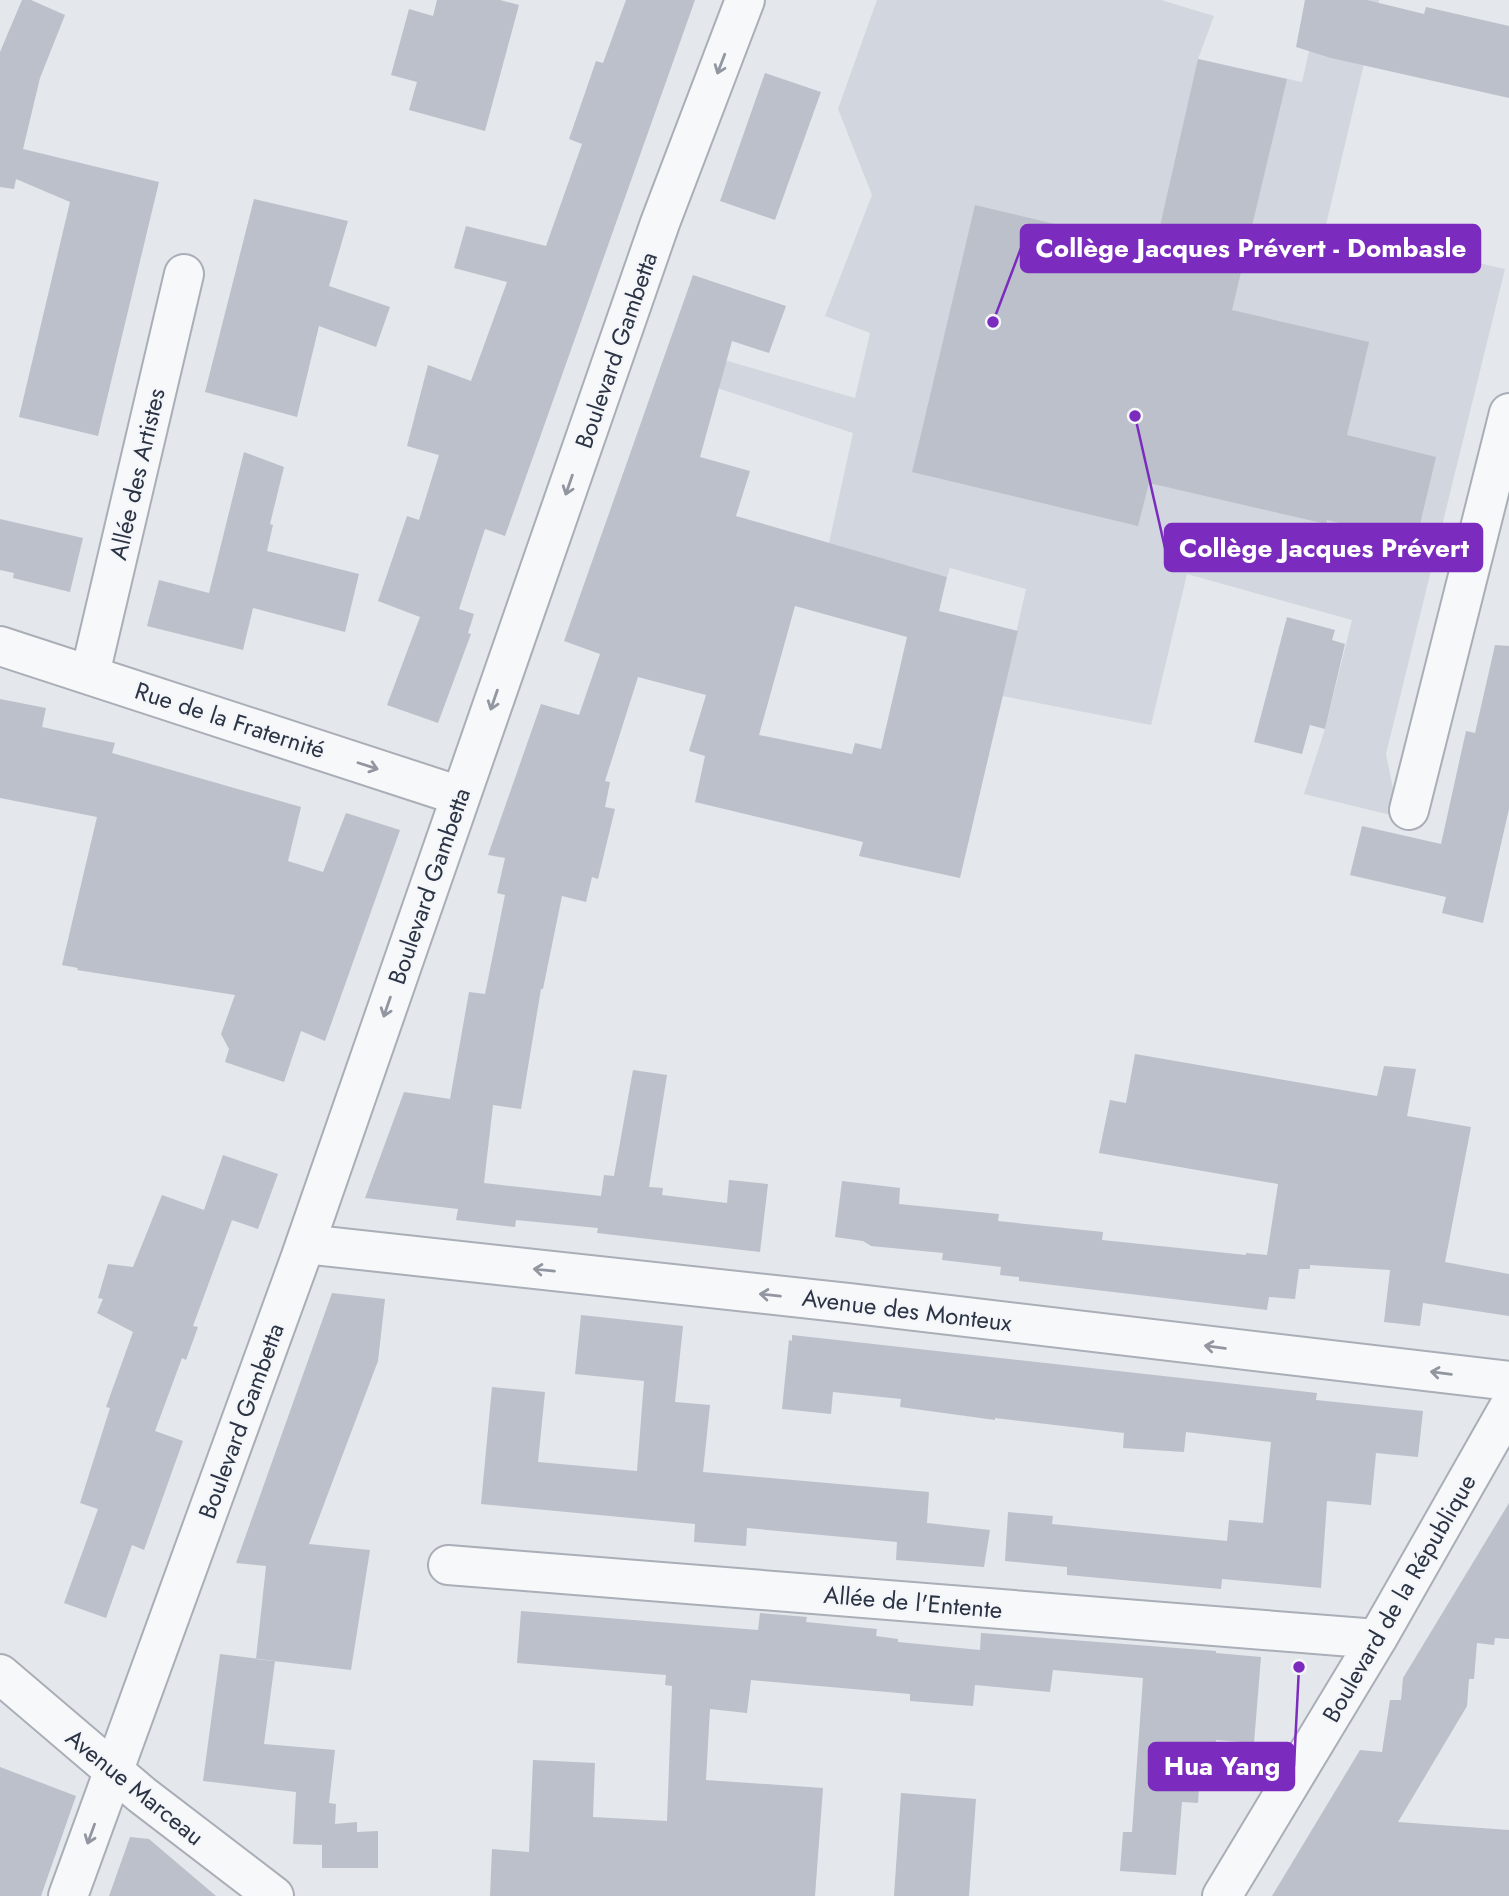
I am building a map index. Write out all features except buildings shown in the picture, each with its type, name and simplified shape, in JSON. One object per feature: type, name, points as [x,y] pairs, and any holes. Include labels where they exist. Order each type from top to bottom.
[{"type":"street","name":"Boulevard Gambetta","points":[[68,1896],[305,1244],[660,223],[745,0]]},
{"type":"street","name":"Allée des Artistes","points":[[90,674],[184,274]]},
{"type":"street","points":[[1409,810],[1509,413]]},
{"type":"street","name":"Rue de la Fraternité","points":[[0,646],[460,796]]},
{"type":"street","name":"Avenue des Monteux","points":[[305,1244],[848,1303],[1509,1381]]},
{"type":"street","name":"Boulevard de la République","points":[[1222,1896],[1498,1444],[1509,1407]]},
{"type":"street","name":"Allée de l'Entente","points":[[448,1564],[1377,1639]]},
{"type":"street","name":"Avenue Marceau","points":[[0,1674],[113,1772],[274,1896]]},
{"type":"shaded area","points":[[877,0],[1161,0],[1214,16],[1198,59],[1302,82],[1321,0],[1379,0],[1325,229],[1505,269],[1386,754],[1396,803],[1395,816],[1304,794],[1325,729],[1352,620],[1187,574],[1151,725],[1002,696],[1026,589],[950,568],[947,577],[829,543],[853,433],[660,369],[669,344],[855,398],[870,333],[825,316],[872,195],[838,109]]},
{"type":"place","name":"Collège Jacques Prévert - Dombasle","points":[[993,322]]},
{"type":"place","name":"Collège Jacques Prévert","points":[[1135,416]]},
{"type":"place","name":"Hua Yang","points":[[1299,1667]]}]
